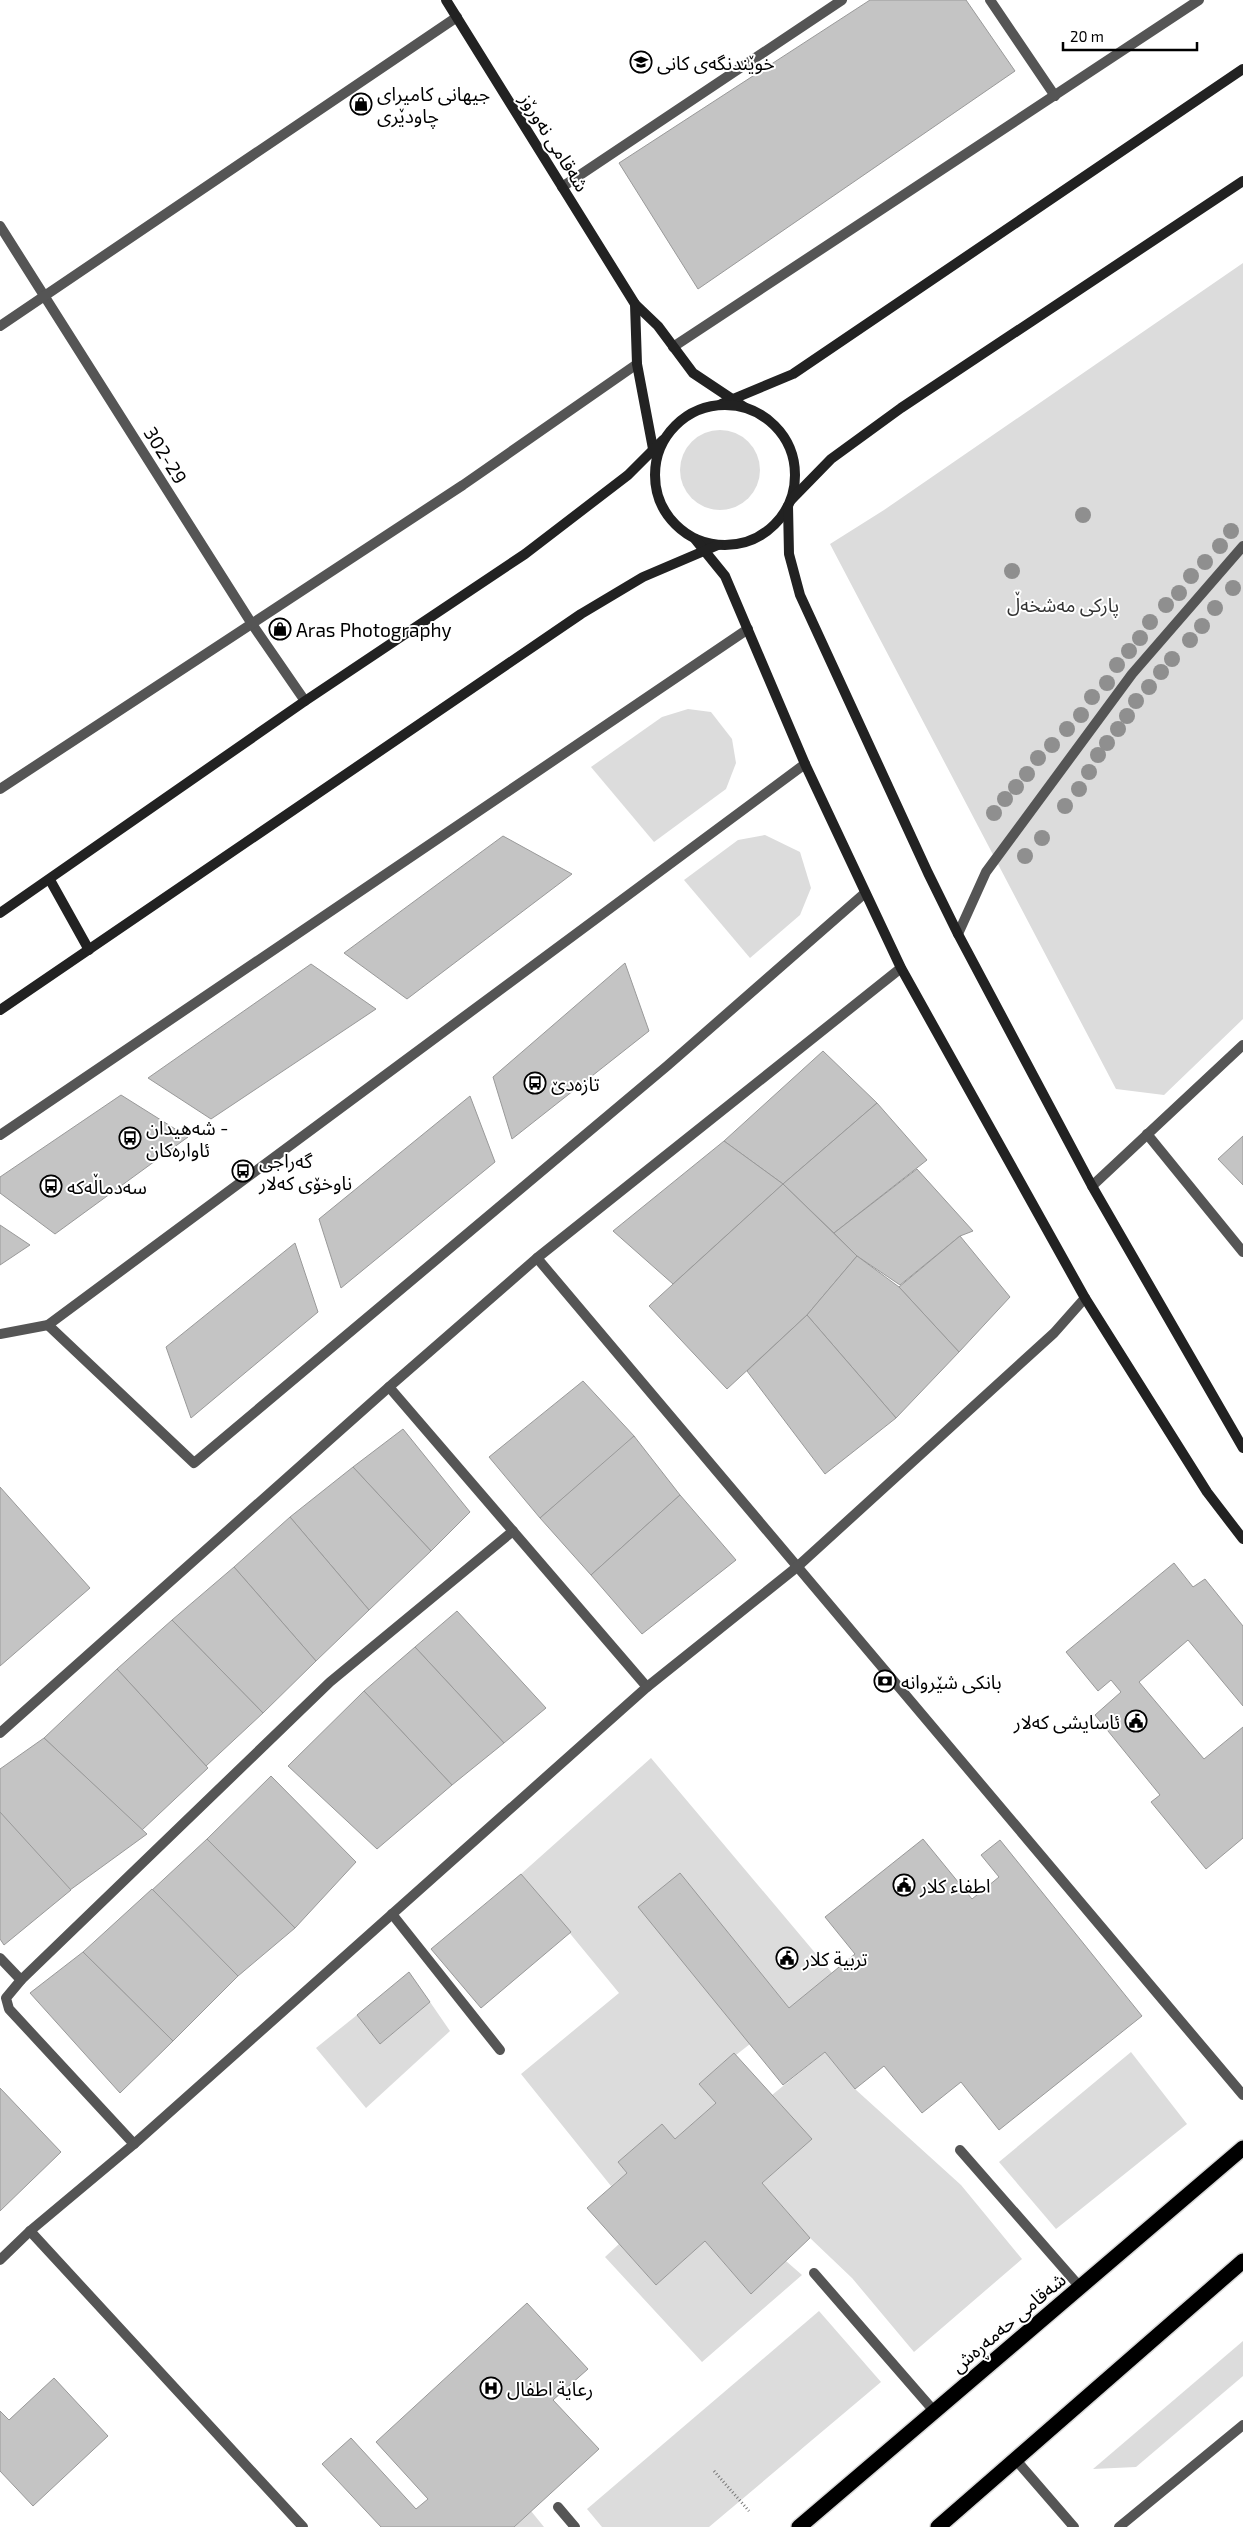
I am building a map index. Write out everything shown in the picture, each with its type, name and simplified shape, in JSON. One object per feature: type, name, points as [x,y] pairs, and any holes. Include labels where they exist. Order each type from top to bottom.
[{"type":"highway","name":"شەقامی حەمەڕەش","points":[[799,2527],[1243,2148]]},
{"type":"highway","points":[[938,2527],[1243,2261]]},
{"type":"main road","name":"شەقامی نەورۆز","points":[[446,0],[635,304],[658,326],[693,373],[744,407]]},
{"type":"main road","points":[[0,913],[305,701],[525,554],[628,475],[678,422],[698,409],[733,400],[793,374],[1243,68]]},
{"type":"main road","points":[[695,539],[718,545],[739,544],[759,536],[776,524],[789,503],[831,459],[901,408],[1243,181]]},
{"type":"main road","points":[[635,304],[637,364],[655,462],[655,485],[662,507],[676,526],[695,539],[724,576],[805,764],[902,968],[1085,1298],[1207,1492],[1243,1539]]},
{"type":"main road","points":[[721,404],[744,407],[765,417],[782,433],[792,454],[796,477],[789,503],[790,554],[800,595],[928,874],[958,934],[1092,1186],[1243,1448]]},
{"type":"main road","points":[[655,462],[663,440]]},
{"type":"main road","points":[[0,1010],[581,614],[643,577],[718,545]]},
{"type":"main road","points":[[50,880],[89,950]]},
{"type":"street","points":[[562,187],[842,0]]},
{"type":"street","points":[[990,0],[1055,96]]},
{"type":"street","points":[[673,347],[1199,0]]},
{"type":"street","points":[[0,326],[457,18]]},
{"type":"street","name":"302-29","points":[[0,226],[252,624],[305,701]]},
{"type":"street","points":[[0,789],[463,485],[637,364]]},
{"type":"street","points":[[958,934],[986,872],[1132,674],[1243,546]]},
{"type":"street","points":[[0,1135],[748,630]]},
{"type":"street","points":[[0,1334],[48,1325],[805,764]]},
{"type":"street","points":[[48,1325],[194,1463],[667,1066],[866,893]]},
{"type":"street","points":[[0,1733],[389,1386],[537,1258],[902,968]]},
{"type":"street","points":[[1092,1186],[1243,1045]]},
{"type":"street","points":[[1147,1134],[1243,1252]]},
{"type":"street","points":[[537,1258],[1243,2095]]},
{"type":"street","points":[[0,2260],[30,2231],[134,2144],[647,1687],[797,1567],[1054,1333],[1085,1298]]},
{"type":"street","points":[[389,1386],[647,1687]]},
{"type":"street","points":[[134,2144],[8,2009],[6,1998],[21,1980],[330,1682],[513,1531]]},
{"type":"street","points":[[392,1914],[500,2050]]},
{"type":"street","points":[[0,1958],[21,1980]]},
{"type":"street","points":[[960,2150],[1080,2287]]},
{"type":"street","points":[[30,2231],[303,2527]]},
{"type":"street","points":[[814,2273],[934,2411]]},
{"type":"street","points":[[1119,2527],[1243,2425]]},
{"type":"street","points":[[1016,2460],[1074,2527]]},
{"type":"street","points":[[558,2507],[575,2527]]},
{"type":"path","points":[[714,2471],[749,2511]]},
{"type":"green space","name":"پارکی مەشخەڵ","points":[[1243,263],[1243,1019],[1164,1095],[1116,1089],[830,544],[884,510]]},
{"type":"green space","points":[[712,430],[728,430],[749,441],[760,462],[760,478],[749,499],[728,510],[712,510],[698,504],[686,492],[680,478],[680,462],[686,448],[698,436]]},
{"type":"green space","points":[[688,709],[711,712],[732,739],[736,763],[726,789],[654,842],[591,767],[662,717]]},
{"type":"green space","points":[[765,835],[800,852],[811,888],[800,915],[750,958],[684,880],[738,840]]},
{"type":"green space","points":[[651,1758],[832,1973],[789,2008],[680,1874],[750,2044],[736,2055],[734,2053],[699,2084],[716,2103],[675,2139],[662,2124],[618,2162],[627,2173],[611,2186],[521,2074],[619,1993],[521,1874]]},
{"type":"green space","points":[[430,2002],[450,2031],[366,2108],[316,2048],[357,2015],[380,2044]]},
{"type":"green space","points":[[825,2052],[855,2089],[961,2185],[1022,2259],[914,2352],[852,2278],[810,2238],[762,2183],[811,2139],[772,2095]]},
{"type":"green space","points":[[1131,2052],[1187,2124],[1056,2229],[999,2162]]},
{"type":"green space","points":[[705,2241],[751,2294],[786,2261],[802,2275],[702,2362],[605,2257],[619,2244],[656,2285]]},
{"type":"green space","points":[[819,2311],[881,2382],[709,2527],[602,2527],[587,2509]]},
{"type":"green space","points":[[1243,2341],[1243,2376],[1136,2467],[1093,2469]]},
{"type":"green space","points":[[531,2511],[544,2527],[514,2527]]},
{"type":"building","points":[[870,0],[966,0],[1015,71],[698,289],[619,163]]},
{"type":"building","points":[[503,836],[572,874],[407,999],[344,953]]},
{"type":"building","points":[[625,963],[649,1031],[512,1139],[493,1077]]},
{"type":"building","points":[[311,964],[376,1009],[211,1119],[148,1078]]},
{"type":"building","points":[[823,1051],[877,1103],[783,1184],[724,1141]]},
{"type":"building","points":[[121,1095],[188,1137],[55,1234],[0,1193],[0,1177]]},
{"type":"building","points":[[470,1096],[495,1162],[341,1288],[319,1219]]},
{"type":"building","points":[[877,1103],[927,1160],[834,1233],[783,1184]]},
{"type":"building","points":[[1243,1136],[1243,1185],[1218,1159]]},
{"type":"building","points":[[724,1141],[783,1184],[673,1284],[613,1231]]},
{"type":"building","points":[[917,1169],[973,1231],[960,1236],[900,1285],[857,1256],[834,1233]]},
{"type":"building","points":[[783,1184],[857,1256],[807,1315],[727,1389],[649,1306]]},
{"type":"building","points":[[0,1225],[30,1245],[0,1265]]},
{"type":"building","points":[[960,1236],[1010,1297],[959,1352],[899,1287]]},
{"type":"building","points":[[295,1243],[318,1312],[191,1418],[166,1347]]},
{"type":"building","points":[[857,1256],[899,1287],[959,1352],[896,1418],[807,1315]]},
{"type":"building","points":[[807,1315],[896,1418],[825,1474],[747,1371]]},
{"type":"building","points":[[583,1381],[635,1437],[540,1518],[489,1457]]},
{"type":"building","points":[[403,1429],[470,1512],[431,1551],[353,1467]]},
{"type":"building","points":[[634,1436],[680,1495],[591,1575],[540,1518]]},
{"type":"building","points":[[353,1467],[431,1551],[369,1610],[290,1517]]},
{"type":"building","points":[[0,1487],[90,1588],[0,1666]]},
{"type":"building","points":[[680,1495],[736,1560],[642,1634],[591,1575]]},
{"type":"building","points":[[290,1517],[369,1610],[316,1661],[234,1567]]},
{"type":"building","name":"ئاسایشی کەلار","points":[[1174,1563],[1193,1587],[1205,1579],[1243,1626],[1243,1706],[1188,1640],[1139,1682],[1204,1759],[1243,1727],[1243,1838],[1206,1869],[1151,1802],[1160,1795],[1095,1715],[1121,1692],[1111,1680],[1098,1691],[1066,1652]]},
{"type":"building","points":[[234,1567],[316,1661],[263,1713],[172,1620]]},
{"type":"building","points":[[457,1611],[546,1708],[504,1743],[415,1647]]},
{"type":"building","points":[[172,1620],[263,1713],[206,1766],[117,1669]]},
{"type":"building","points":[[415,1647],[504,1743],[452,1785],[364,1691]]},
{"type":"building","points":[[117,1669],[208,1768],[142,1830],[44,1738]]},
{"type":"building","points":[[364,1691],[452,1785],[377,1849],[288,1766]]},
{"type":"building","points":[[44,1738],[147,1834],[70,1890],[0,1813],[0,1769]]},
{"type":"building","points":[[271,1776],[356,1862],[295,1928],[207,1839]]},
{"type":"building","points":[[0,1812],[71,1890],[4,1945],[0,1939]]},
{"type":"building","points":[[207,1839],[295,1928],[238,1976],[150,1892]]},
{"type":"building","points":[[923,1839],[972,1899],[999,1877],[981,1855],[1000,1840],[1142,2016],[999,2130],[961,2082],[922,2113],[884,2066],[855,2089],[825,2052],[783,2085],[638,1907],[680,1873],[789,2008],[855,1954],[825,1917]]},
{"type":"building","points":[[521,1874],[571,1932],[481,2008],[431,1949]]},
{"type":"building","points":[[152,1889],[238,1976],[173,2041],[83,1952]]},
{"type":"building","points":[[83,1952],[173,2041],[120,2093],[30,1993]]},
{"type":"building","points":[[409,1972],[430,2002],[380,2044],[357,2015]]},
{"type":"building","points":[[734,2053],[812,2139],[762,2183],[810,2238],[751,2294],[705,2241],[656,2285],[587,2208],[627,2173],[618,2162],[662,2124],[675,2139],[716,2103],[699,2084]]},
{"type":"building","points":[[0,2088],[61,2152],[0,2211]]},
{"type":"building","points":[[527,2303],[588,2369],[553,2400],[599,2449],[514,2527],[381,2527],[322,2464],[351,2438],[416,2509],[428,2499],[376,2442]]},
{"type":"building","points":[[54,2378],[108,2436],[33,2506],[0,2471],[0,2411],[9,2420]]},
{"type":"place","name":"خوێندنگەی کانی","points":[[641,62]]},
{"type":"place","name":"جيهانى كاميراى چاودێری","points":[[361,104]]},
{"type":"place","name":"Aras Photography","points":[[280,629]]},
{"type":"place","name":"تازەدێ","points":[[535,1083]]},
{"type":"place","name":"شەهیدان - ئاوارەکان","points":[[130,1138]]},
{"type":"place","name":"گەراجی ناوخۆی کەلار","points":[[243,1171]]},
{"type":"place","name":"سەدماڵەکە","points":[[51,1186]]},
{"type":"place","name":"بانکی شێروانە","points":[[885,1681]]},
{"type":"place","name":"ئاسایشی کەلار","points":[[1136,1721]]},
{"type":"place","name":"اطفاء كلار","points":[[904,1885]]},
{"type":"place","name":"تربية كلار","points":[[787,1958]]},
{"type":"place","name":"رعاية اطفال","points":[[491,2388]]}]
